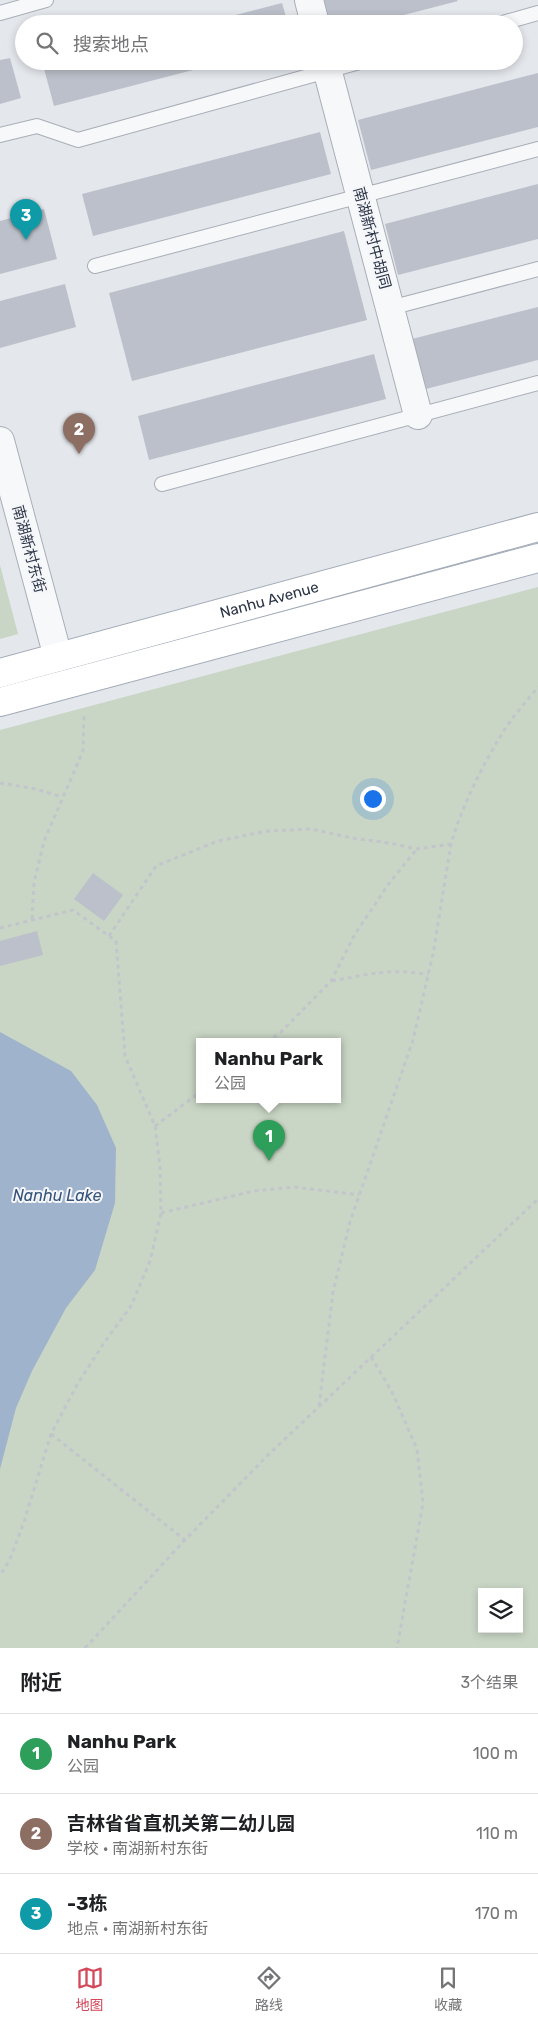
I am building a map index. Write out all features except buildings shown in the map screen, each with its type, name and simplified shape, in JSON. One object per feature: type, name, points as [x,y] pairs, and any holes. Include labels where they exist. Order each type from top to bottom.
[{"type":"main road","name":"Nanhu Avenue","points":[[0,673],[538,527]]},
{"type":"main road","name":"Nanhu Avenue","points":[[0,702],[538,558]]},
{"type":"street","points":[[309,0],[313,15]]},
{"type":"street","name":"南湖新村中胡同","points":[[327,70],[418,415]]},
{"type":"street","name":"南湖新村东街","points":[[0,441],[58,657]]},
{"type":"lane","points":[[0,12],[46,0]]},
{"type":"lane","points":[[523,17],[538,13]]},
{"type":"lane","points":[[0,135],[37,126],[78,140],[313,70]]},
{"type":"lane","points":[[95,266],[538,149]]},
{"type":"lane","points":[[390,308],[538,269]]},
{"type":"lane","points":[[162,484],[538,383]]},
{"type":"path","points":[[319,1406],[333,1292],[350,1222],[413,1040],[428,975],[451,844],[456,826],[475,784],[503,732],[538,687]]},
{"type":"path","points":[[32,920],[34,883],[44,841],[83,751],[84,714]]},
{"type":"path","points":[[0,783],[36,789],[62,797]]},
{"type":"path","points":[[109,936],[156,866],[218,841],[268,831],[311,828],[352,838],[417,849],[451,844]]},
{"type":"path","points":[[273,1038],[332,981],[355,934],[390,882],[417,849]]},
{"type":"path","points":[[0,928],[73,910],[116,941],[125,1056],[156,1126],[160,1167],[161,1213],[150,1261],[130,1306],[78,1383],[50,1434],[24,1522],[10,1559],[0,1576]]},
{"type":"path","points":[[332,981],[383,972],[414,972],[428,975]]},
{"type":"path","points":[[156,1126],[196,1095]]},
{"type":"path","points":[[161,1213],[254,1191],[295,1187],[359,1195]]},
{"type":"path","points":[[86,1648],[185,1540],[268,1454],[538,1199]]},
{"type":"path","points":[[371,1357],[392,1392],[417,1449],[423,1503],[397,1648]]},
{"type":"path","points":[[50,1434],[185,1540]]},
{"type":"green space","points":[[0,565],[18,634],[0,639]]},
{"type":"green space","points":[[538,587],[538,1648],[0,1648],[0,730]]},
{"type":"water","name":"Nanhu Lake","points":[[0,1032],[71,1071],[97,1105],[116,1148],[115,1203],[95,1270],[66,1308],[32,1371],[16,1408],[0,1469]]},
{"type":"place","name":"-3栋","points":[[26,240]]},
{"type":"place","name":"吉林省省直机关第二幼儿园","points":[[79,454]]},
{"type":"place","name":"Nanhu Park","points":[[269,1161]]}]
